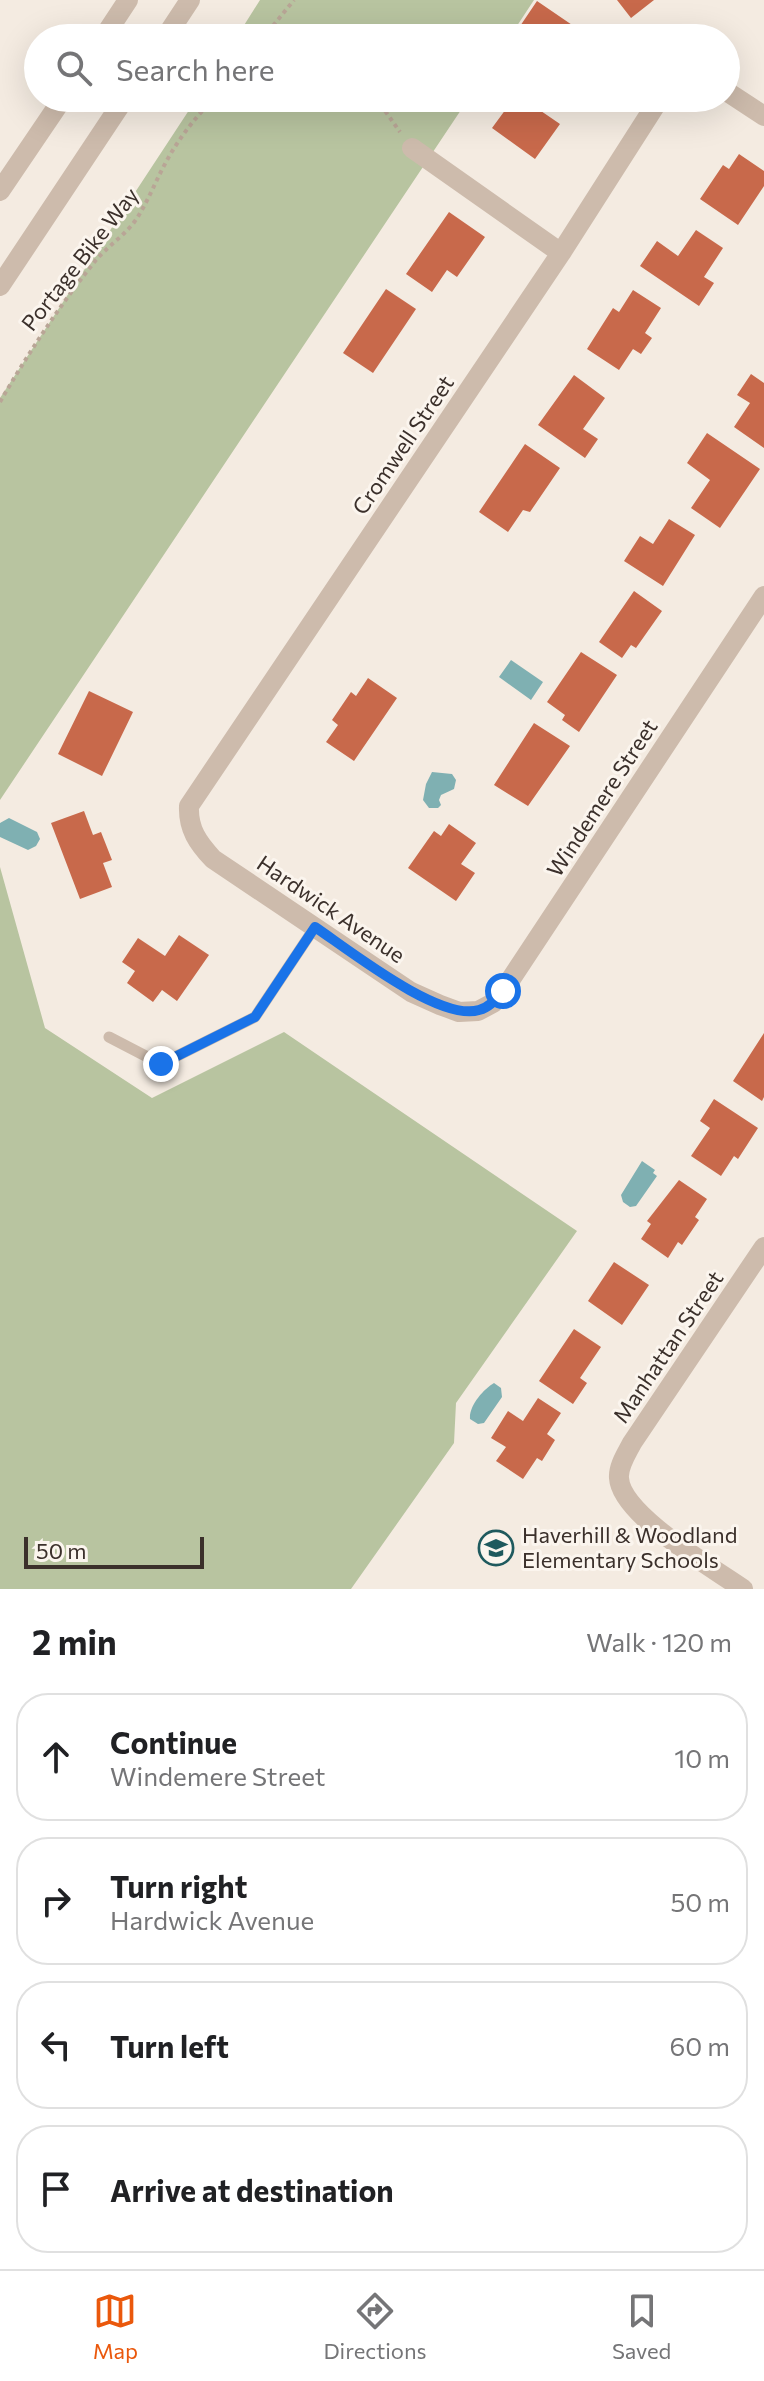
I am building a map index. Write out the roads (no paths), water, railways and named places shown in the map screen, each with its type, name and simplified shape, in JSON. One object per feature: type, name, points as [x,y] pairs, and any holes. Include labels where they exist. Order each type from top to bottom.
[{"type":"street","points":[[112,24],[128,0]]},
{"type":"street","points":[[174,24],[190,0]]},
{"type":"street","points":[[740,100],[764,116]]},
{"type":"street","points":[[0,191],[54,112]]},
{"type":"street","points":[[0,286],[116,112]]},
{"type":"street","name":"Cromwell Street","points":[[188,818],[189,806],[561,253],[651,112]]},
{"type":"street","points":[[412,148],[561,253]]},
{"type":"street","name":"Windemere Street","points":[[469,1011],[478,1011],[493,1003],[503,991],[764,596]]},
{"type":"street","name":"Hardwick Avenue","points":[[188,818],[198,844],[213,859],[411,992],[459,1012],[469,1011]]},
{"type":"street","name":"Manhattan Street","points":[[743,1589],[656,1529],[631,1504],[618,1477],[621,1463],[632,1443],[764,1247]]},
{"type":"lane","points":[[109,1037],[161,1064],[255,1017],[315,927]]},
{"type":"water","points":[[511,660],[543,682],[531,700],[499,677]]},
{"type":"water","points":[[432,772],[452,774],[456,780],[454,789],[441,795],[438,808],[429,808],[423,800]]},
{"type":"water","points":[[9,818],[37,832],[40,839],[36,846],[28,850],[0,837],[0,823]]},
{"type":"water","points":[[642,1161],[655,1170],[653,1173],[657,1176],[636,1206],[630,1207],[623,1202],[621,1195]]},
{"type":"water","points":[[494,1383],[501,1388],[502,1397],[484,1423],[478,1424],[470,1419],[472,1408],[482,1393]]},
{"type":"place","name":"Haverhill & Woodland Elementary Schools","points":[[496,1548]]}]
